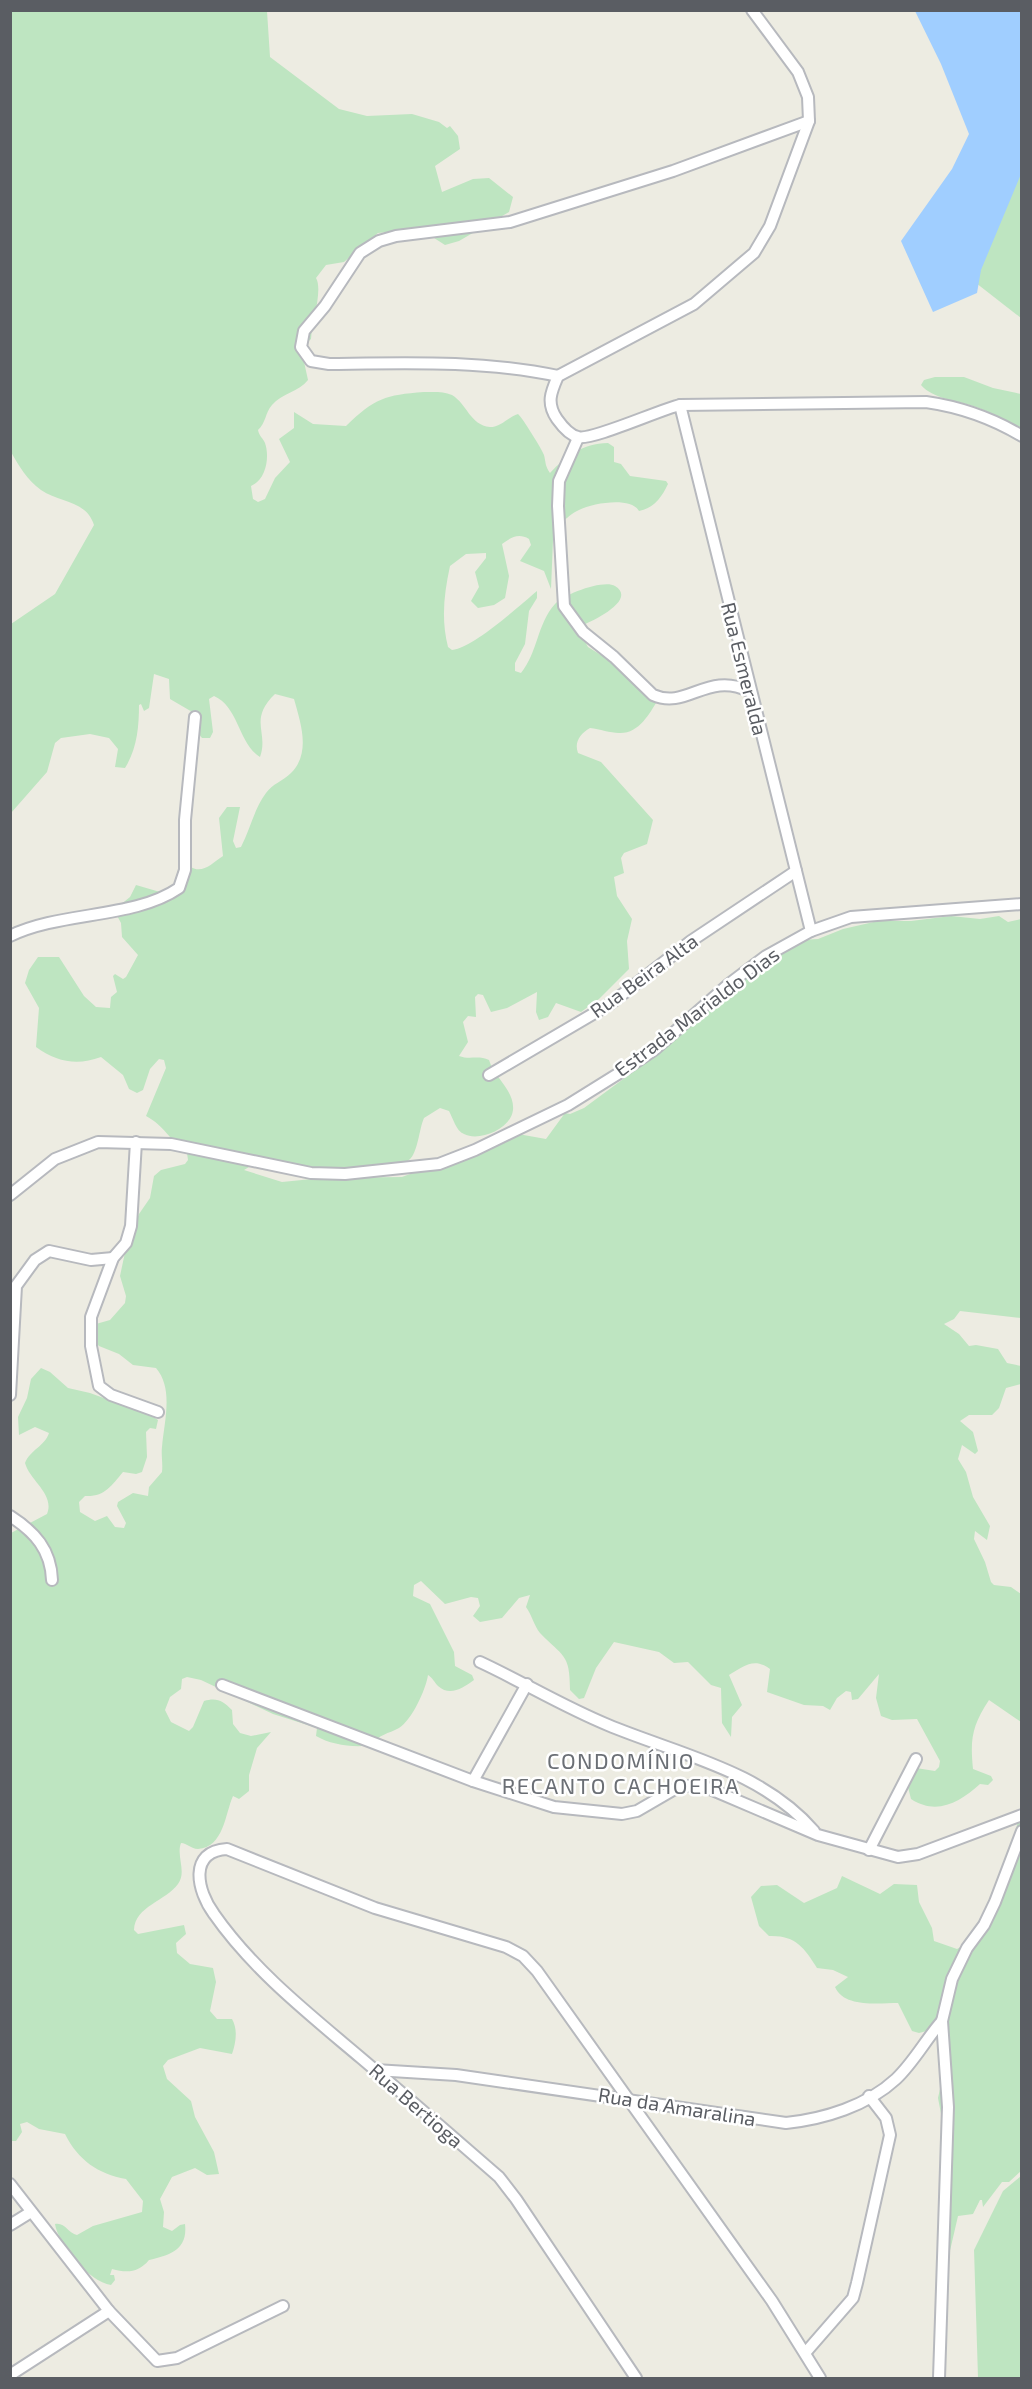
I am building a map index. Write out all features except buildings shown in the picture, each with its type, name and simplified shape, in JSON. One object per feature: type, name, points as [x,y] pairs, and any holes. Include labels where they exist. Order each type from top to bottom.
[{"type":"street","points":[[753,10],[798,72],[808,97],[810,121],[770,226],[754,253],[694,304],[558,376],[549,396],[552,412],[563,428],[578,438],[592,436],[663,409],[680,405],[926,402],[954,406],[973,412],[1022,436]]},
{"type":"street","points":[[558,376],[515,367],[477,364],[329,364],[311,361],[305,356],[302,339],[304,331],[325,306],[360,253],[379,241],[396,236],[510,222],[673,171],[810,121]]},
{"type":"street","name":"Rua Esmeralda","points":[[680,405],[749,691],[812,931]]},
{"type":"street","points":[[578,438],[559,481],[558,506],[562,595],[571,618],[652,695],[663,699],[676,699],[727,683],[749,691]]},
{"type":"street","points":[[10,936],[46,923],[159,899],[179,888],[185,870],[186,809],[195,717]]},
{"type":"street","name":"Rua Beira Alta","points":[[489,1075],[610,1004],[691,941],[796,872]]},
{"type":"street","name":"Estrada Marialdo Dias","points":[[10,1195],[55,1159],[98,1142],[171,1144],[311,1173],[345,1174],[448,1161],[568,1105],[621,1072],[654,1050],[729,984],[757,963],[812,931],[860,916],[888,912],[926,913],[1022,904]]},
{"type":"street","points":[[136,1142],[131,1227],[126,1243],[114,1258],[91,1317],[90,1329],[99,1386],[111,1395],[158,1412]]},
{"type":"street","points":[[10,1395],[14,1370],[15,1296],[20,1277],[35,1260],[49,1251],[91,1260],[114,1258]]},
{"type":"street","points":[[10,1516],[31,1531],[43,1544],[52,1568],[52,1580]]},
{"type":"street","points":[[480,1662],[607,1725],[718,1765],[777,1797],[818,1835]]},
{"type":"street","points":[[473,1781],[527,1684]]},
{"type":"street","points":[[222,1685],[473,1781],[554,1807],[622,1814],[652,1804],[680,1786],[703,1786],[818,1835],[869,1851],[898,1857],[918,1854],[1022,1815]]},
{"type":"street","points":[[869,1851],[916,1759]]},
{"type":"street","points":[[939,2379],[948,2107],[942,2021],[952,1979],[995,1902],[1022,1831]]},
{"type":"street","name":"Rua Bertioga","points":[[627,2098],[537,1971],[523,1956],[506,1947],[375,1908],[227,1849],[214,1849],[204,1857],[200,1868],[201,1888],[212,1912],[292,1999],[499,2177],[636,2379]]},
{"type":"street","name":"Rua da Amaralina","points":[[375,2070],[456,2075],[786,2122],[817,2119],[869,2096],[896,2079],[942,2021]]},
{"type":"street","points":[[806,2352],[853,2298],[857,2283],[890,2135],[886,2118],[869,2096]]},
{"type":"street","points":[[627,2098],[806,2352],[820,2379]]},
{"type":"street","points":[[10,2184],[109,2311],[147,2354],[157,2361],[165,2361],[283,2306]]},
{"type":"street","points":[[10,2225],[31,2212]]},
{"type":"street","points":[[10,2375],[109,2311]]},
{"type":"green space","points":[[11,11],[267,11],[270,57],[339,109],[367,116],[412,114],[439,122],[447,128],[450,126],[458,136],[460,149],[435,166],[442,192],[473,179],[489,178],[513,197],[509,212],[459,241],[445,245],[420,229],[378,233],[344,262],[326,265],[316,278],[318,298],[311,339],[301,348],[308,380],[272,405],[258,430],[265,443],[267,461],[260,479],[251,486],[253,499],[258,502],[265,499],[275,478],[290,462],[279,439],[294,428],[294,412],[313,424],[346,426],[365,409],[381,400],[424,392],[442,392],[452,395],[473,418],[490,427],[518,414],[543,452],[550,473],[583,448],[608,443],[614,447],[614,462],[621,464],[630,476],[666,481],[668,484],[657,501],[644,510],[639,511],[635,506],[620,502],[610,502],[583,508],[557,524],[553,540],[551,589],[544,571],[520,561],[531,545],[529,539],[518,536],[502,544],[509,576],[505,598],[494,605],[478,608],[471,601],[479,587],[475,572],[486,558],[486,553],[466,554],[450,566],[445,597],[446,637],[448,647],[452,650],[484,634],[537,591],[537,598],[529,611],[525,644],[515,663],[515,671],[521,673],[531,656],[544,620],[555,604],[567,596],[602,584],[615,586],[621,592],[621,598],[617,604],[603,615],[583,625],[581,634],[588,647],[617,665],[658,700],[638,727],[616,733],[590,728],[583,733],[577,745],[578,753],[601,762],[653,820],[647,844],[624,853],[621,858],[624,873],[614,877],[617,896],[632,919],[627,941],[629,969],[599,999],[581,1012],[556,1003],[548,1017],[539,1020],[536,1012],[537,992],[507,1008],[491,1012],[483,995],[478,994],[475,997],[476,1017],[468,1016],[463,1022],[468,1042],[459,1056],[489,1060],[508,1090],[513,1110],[507,1123],[501,1128],[486,1135],[470,1136],[461,1132],[449,1111],[440,1108],[424,1118],[412,1157],[397,1165],[357,1170],[249,1167],[244,1170],[282,1182],[322,1178],[402,1177],[518,1134],[546,1139],[565,1113],[570,1114],[584,1108],[630,1074],[719,984],[719,987],[763,958],[802,940],[818,939],[843,929],[878,921],[911,921],[951,916],[980,919],[999,916],[1008,922],[1021,919],[1021,1318],[960,1311],[954,1319],[944,1324],[959,1334],[969,1346],[998,1349],[1007,1363],[1021,1366],[1021,1384],[1006,1388],[999,1408],[992,1415],[969,1415],[960,1421],[973,1432],[978,1451],[975,1454],[962,1445],[958,1459],[966,1472],[973,1497],[990,1526],[987,1540],[975,1531],[974,1539],[991,1582],[994,1585],[1011,1587],[1021,1594],[1021,1722],[989,1700],[976,1725],[972,1741],[973,1769],[991,1776],[993,1780],[988,1785],[980,1784],[948,1805],[930,1806],[911,1799],[907,1783],[916,1768],[935,1771],[940,1761],[917,1719],[892,1720],[881,1716],[876,1698],[879,1674],[858,1699],[852,1700],[851,1692],[846,1691],[837,1698],[830,1710],[823,1706],[804,1705],[767,1692],[770,1669],[754,1663],[744,1666],[729,1675],[742,1705],[732,1717],[731,1737],[722,1723],[721,1688],[711,1685],[688,1662],[674,1663],[659,1652],[614,1642],[596,1668],[584,1698],[579,1699],[570,1690],[567,1662],[540,1633],[526,1607],[530,1595],[519,1598],[502,1618],[480,1622],[473,1616],[480,1606],[478,1598],[471,1597],[445,1604],[421,1581],[414,1585],[413,1596],[430,1604],[454,1652],[455,1666],[472,1675],[474,1680],[461,1688],[447,1691],[438,1686],[428,1675],[421,1696],[409,1718],[399,1728],[381,1736],[372,1745],[351,1746],[329,1742],[316,1736],[317,1728],[273,1714],[201,1680],[187,1677],[182,1679],[181,1689],[170,1697],[165,1710],[171,1722],[189,1731],[204,1701],[216,1700],[223,1702],[232,1710],[233,1724],[240,1733],[251,1736],[271,1732],[257,1748],[249,1775],[249,1791],[239,1799],[233,1796],[218,1836],[207,1847],[198,1849],[181,1843],[181,1879],[173,1890],[145,1909],[136,1922],[134,1930],[138,1934],[184,1925],[186,1934],[176,1943],[177,1953],[190,1964],[213,1968],[216,1982],[210,2011],[217,2019],[232,2019],[236,2032],[235,2041],[232,2054],[200,2048],[168,2060],[163,2066],[167,2079],[191,2101],[195,2117],[214,2152],[219,2174],[207,2175],[195,2168],[172,2177],[160,2199],[164,2212],[163,2227],[172,2231],[185,2224],[184,2240],[176,2250],[149,2260],[136,2270],[112,2269],[110,2275],[114,2275],[115,2280],[111,2285],[84,2270],[62,2242],[55,2224],[77,2235],[93,2226],[142,2212],[143,2201],[126,2179],[106,2174],[83,2158],[65,2134],[39,2129],[27,2122],[20,2124],[22,2132],[16,2141],[11,2141],[11,1533],[47,1514],[49,1507],[45,1494],[25,1463],[49,1433],[35,1427],[19,1435],[18,1417],[27,1398],[31,1379],[41,1368],[50,1372],[68,1388],[90,1393],[158,1420],[156,1429],[150,1428],[146,1432],[147,1457],[142,1472],[136,1474],[123,1472],[103,1493],[85,1496],[79,1502],[80,1512],[95,1521],[107,1516],[115,1527],[124,1528],[126,1523],[117,1506],[118,1502],[133,1493],[148,1496],[149,1487],[162,1472],[166,1417],[165,1386],[156,1368],[133,1365],[119,1354],[99,1346],[94,1341],[96,1324],[110,1320],[125,1303],[126,1296],[120,1276],[127,1243],[139,1214],[150,1198],[154,1176],[161,1170],[185,1164],[188,1160],[187,1153],[158,1124],[146,1116],[166,1068],[164,1060],[159,1059],[150,1069],[143,1090],[137,1093],[129,1089],[123,1075],[101,1057],[75,1062],[59,1059],[44,1052],[36,1047],[39,1008],[25,983],[29,970],[38,957],[59,957],[84,996],[96,1007],[110,1008],[111,997],[117,992],[113,976],[115,974],[123,979],[126,977],[138,955],[122,937],[121,923],[114,910],[130,897],[136,885],[160,892],[174,891],[189,866],[202,869],[223,856],[219,818],[227,807],[240,807],[233,841],[236,848],[241,847],[266,793],[291,773],[297,765],[301,757],[303,738],[294,699],[275,694],[267,703],[261,719],[260,757],[247,743],[229,708],[214,696],[209,699],[213,732],[210,738],[202,738],[198,733],[194,713],[170,699],[169,679],[154,674],[149,708],[144,711],[141,704],[139,705],[137,738],[125,768],[115,767],[118,749],[109,738],[90,734],[61,738],[55,743],[47,772],[11,813],[11,624],[55,594],[94,525],[90,517],[79,506],[48,494],[36,486],[24,473],[11,452]]},
{"type":"green space","points":[[1021,141],[1021,318],[976,283]]},
{"type":"green space","points":[[935,377],[964,377],[993,388],[1021,394],[1021,435],[993,414],[938,396],[921,385],[924,380]]},
{"type":"green space","points":[[1021,1816],[1021,2171],[1009,2182],[1002,2182],[983,2207],[982,2200],[980,2200],[973,2214],[958,2216],[949,2255],[946,2140],[938,2098],[944,2071],[944,2043],[934,2029],[919,2033],[912,2031],[898,2003],[863,2003],[840,1994],[835,1987],[848,1977],[833,1970],[817,1968],[803,1948],[792,1940],[769,1936],[759,1926],[751,1897],[761,1886],[777,1885],[804,1903],[837,1888],[842,1876],[880,1894],[894,1884],[917,1885],[919,1902],[932,1928],[934,1941],[957,1949],[971,1941],[977,1924],[998,1888]]},
{"type":"green space","points":[[1021,2176],[1021,2378],[978,2378],[974,2250],[1003,2191]]},
{"type":"water","points":[[915,11],[1021,11],[1021,174],[981,270],[977,293],[933,312],[901,241],[952,169],[969,134],[941,64]]},
{"type":"district","name":"CONDOMÍNIO RECANTO CACHOEIRA","points":[[621,1774]]}]
